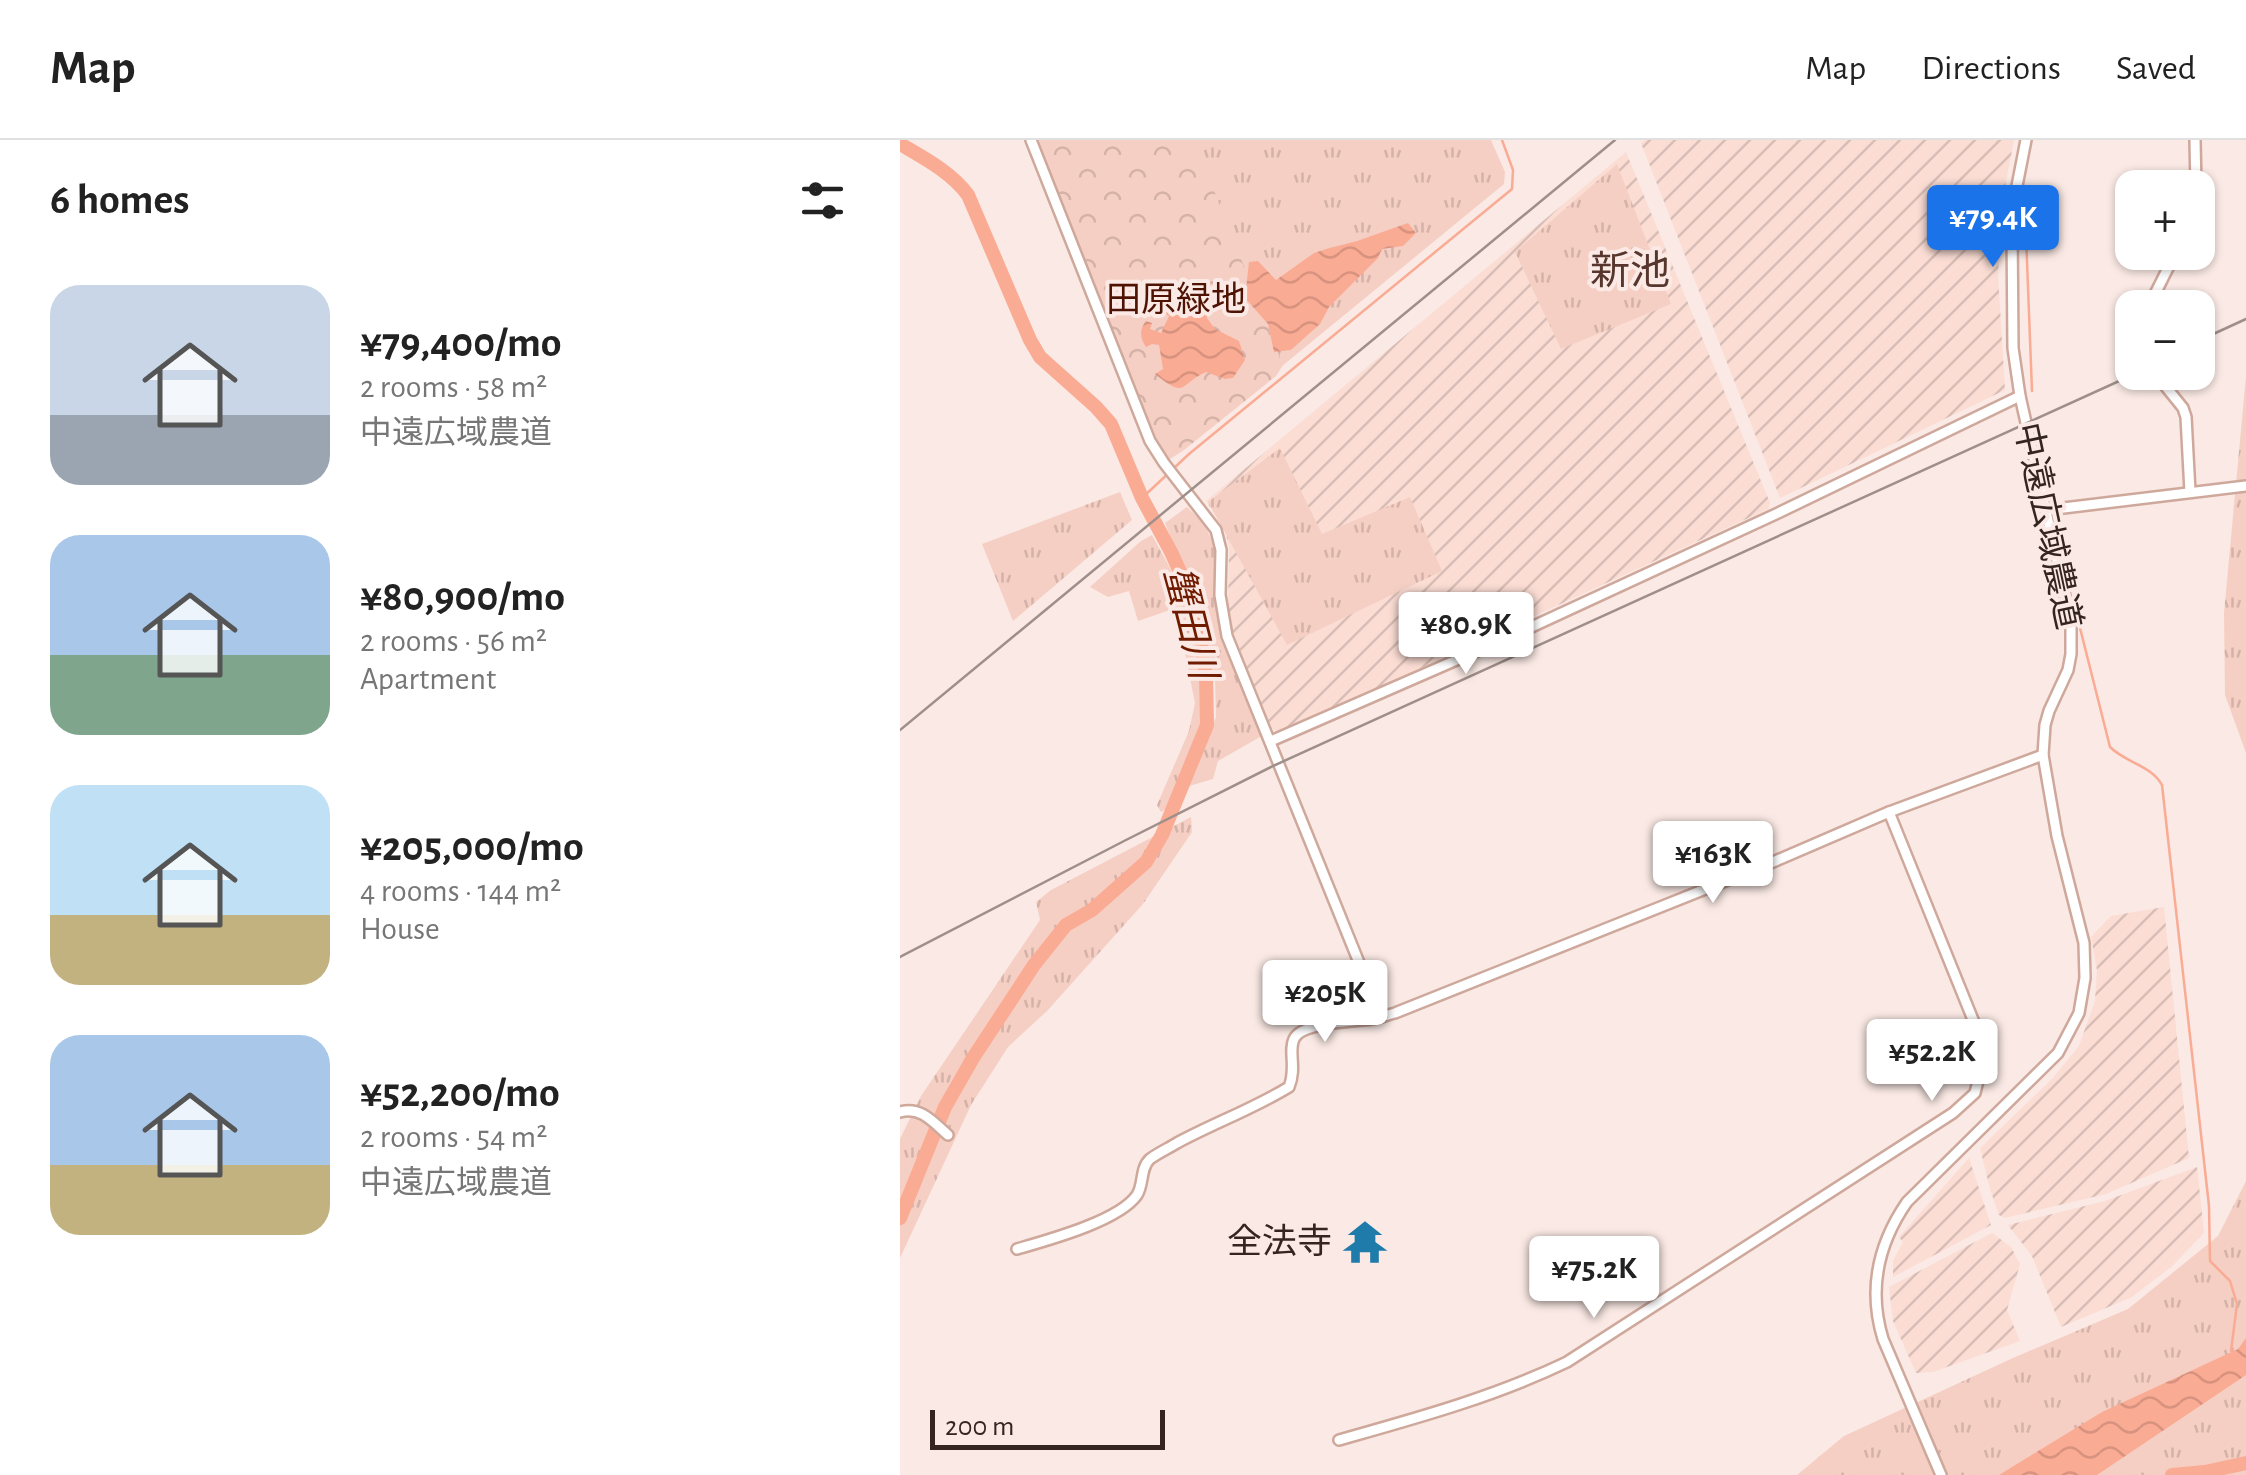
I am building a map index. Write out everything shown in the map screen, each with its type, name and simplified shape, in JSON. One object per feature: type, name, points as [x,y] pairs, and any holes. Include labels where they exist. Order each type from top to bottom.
[{"type":"street","points":[[1031,140],[1150,441],[1216,530],[1221,550],[1220,595],[1226,636],[1381,1017]]},
{"type":"street","name":"中遠広域農道","points":[[1941,1475],[1883,1339],[1876,1306],[1876,1274],[1888,1232],[1907,1202],[2058,1053],[2073,1028],[2086,970],[2084,943],[2042,756],[2049,711],[2068,670],[2072,640],[2069,606],[2012,348],[2012,228],[2026,140]]},
{"type":"street","points":[[2195,140],[2196,170]]},
{"type":"street","points":[[2168,390],[2186,417],[2190,492]]},
{"type":"street","points":[[1271,742],[1523,631],[2020,396]]},
{"type":"street","points":[[2047,510],[2246,486]]},
{"type":"street","points":[[1018,1249],[1072,1232],[1122,1209],[1136,1197],[1150,1159],[1289,1087],[1297,1033],[1328,1024],[1381,1017],[1889,812],[2042,756]]},
{"type":"street","points":[[1339,1440],[1453,1408],[1567,1362],[1952,1114],[1975,1093],[1982,1042],[1889,812]]},
{"type":"street","points":[[900,1112],[921,1112],[948,1135]]},
{"type":"shaded area","points":[[2014,140],[2002,202],[1998,275],[2005,390],[1780,498],[1641,143]]},
{"type":"shaded area","points":[[1626,152],[1770,503],[1768,509],[1281,732],[1270,728],[1232,629],[1225,530],[1206,501]]},
{"type":"shaded area","points":[[2164,907],[2189,1158],[2106,1194],[2005,1218],[1999,1215],[1980,1148],[2052,1079],[2079,1046],[2095,1001],[2097,970],[2091,937],[2111,916]]},
{"type":"shaded area","points":[[1969,1158],[1991,1225],[1893,1277],[1893,1261],[1903,1242],[1899,1237]]},
{"type":"shaded area","points":[[2197,1167],[2204,1233],[2171,1267],[2132,1297],[2061,1327],[2032,1256],[2008,1225],[2105,1201]]},
{"type":"shaded area","points":[[1992,1233],[2011,1247],[2020,1264],[2007,1310],[2020,1341],[1933,1372],[1916,1373],[1893,1321],[1889,1287]]},
{"type":"green space","points":[[1031,140],[1491,140],[1505,172],[1504,184],[1164,463]]},
{"type":"green space","name":"田原緑地","points":[[1031,140],[1194,140],[1283,365],[1276,376],[1164,463],[1151,441]]},
{"type":"green space","points":[[1617,164],[1671,304],[1561,349],[1515,252]]},
{"type":"green space","points":[[2246,376],[2246,753],[2225,695],[2224,613]]},
{"type":"green space","points":[[1280,448],[1322,534],[1410,497],[1442,571],[1287,645],[1208,502]]},
{"type":"green space","points":[[1120,492],[1132,520],[1013,621],[982,544]]},
{"type":"green space","points":[[1187,507],[1205,524],[1221,566],[1225,629],[1267,733],[1218,761],[1213,779],[1189,786],[1216,717],[1215,678],[1197,602],[1165,523]]},
{"type":"green space","points":[[1152,535],[1183,592],[1202,674],[1205,710],[1185,770],[1168,808],[1161,812],[1157,805],[1189,731],[1195,703],[1178,618],[1173,609],[1138,621],[1129,591],[1108,597],[1090,587]]},
{"type":"green space","points":[[1191,817],[1192,832],[1143,904],[1047,1011],[1008,1047],[971,1105],[900,1258],[900,1139],[921,1096],[1040,920],[1036,902],[1051,890]]},
{"type":"green space","points":[[2246,1181],[2246,1475],[1797,1475],[1844,1436],[2128,1309],[2218,1236]]},
{"type":"water","points":[[1408,223],[1416,233],[1403,246],[1382,249],[1378,258],[1329,307],[1320,324],[1291,350],[1274,352],[1268,324],[1245,298],[1249,262],[1258,261],[1276,280],[1314,253]]},
{"type":"water","points":[[1203,284],[1213,288],[1207,318],[1215,329],[1239,341],[1245,360],[1233,378],[1206,372],[1178,388],[1155,374],[1163,369],[1159,345],[1146,347],[1141,331],[1146,321],[1152,323],[1150,329],[1161,333],[1169,316],[1158,309],[1162,300],[1175,305],[1180,294],[1176,289],[1200,293]]},
{"type":"water","points":[[2246,1338],[2246,1375],[2097,1475],[1999,1475],[2102,1412],[2238,1349]]},
{"type":"waterway","points":[[1142,498],[1189,454],[1512,189],[1513,170],[1502,140]]},
{"type":"waterway","name":"蟹田川","points":[[900,144],[945,172],[968,195],[1040,357],[1111,424],[1142,498],[1181,574],[1206,673],[1207,725],[1162,835],[1146,862],[1092,910],[1066,925],[1034,965],[973,1058],[945,1107],[900,1218]]},
{"type":"waterway","points":[[2026,235],[2032,391]]},
{"type":"waterway","points":[[2080,628],[2110,747],[2151,773],[2162,785],[2209,1206],[2210,1261],[2230,1281],[2237,1304],[2231,1351]]},
{"type":"waterway","points":[[2172,1475],[2246,1463]]},
{"type":"railway","points":[[900,730],[1615,140]]},
{"type":"railway","points":[[2215,333],[2246,319]]},
{"type":"railway","points":[[900,957],[1273,766],[2115,383]]},
{"type":"place","name":"全法寺","points":[[1365,1242]]},
{"type":"district","name":"新池","points":[[1630,272]]}]
